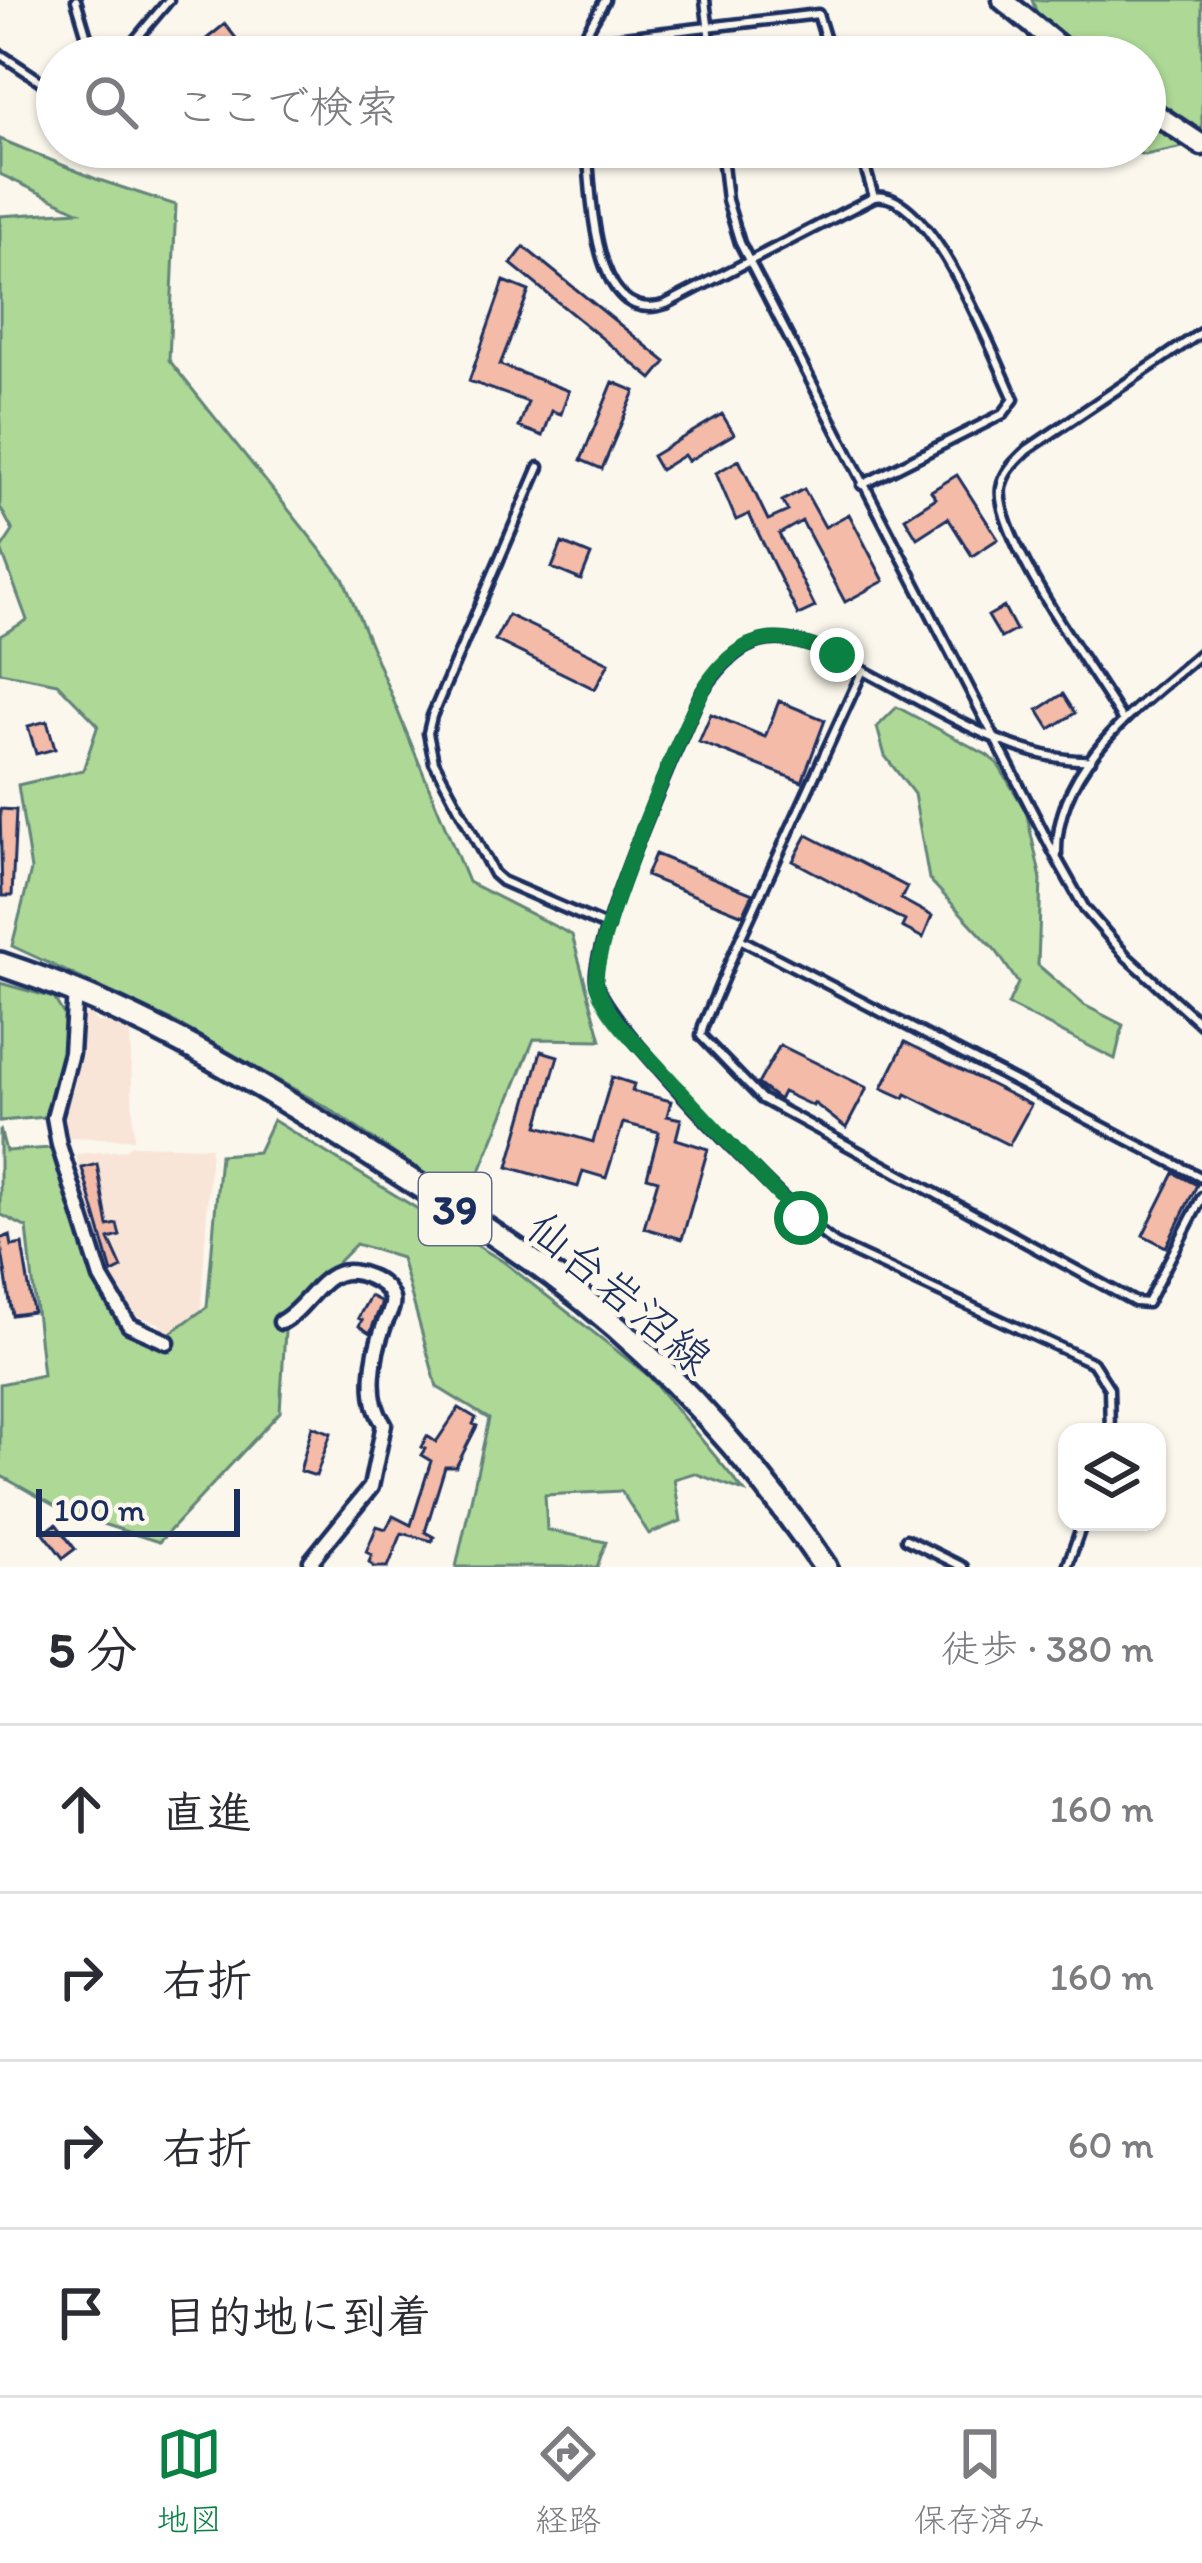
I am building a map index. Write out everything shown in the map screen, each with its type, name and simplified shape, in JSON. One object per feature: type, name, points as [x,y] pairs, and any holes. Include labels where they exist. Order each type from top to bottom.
[{"type":"main road","name":"仙台岩沼線","points":[[0,964],[75,989],[149,1022],[256,1082],[554,1276],[645,1355],[738,1451],[781,1502],[825,1567]]},
{"type":"street","points":[[1003,0],[1047,36]]},
{"type":"street","points":[[1166,121],[1202,145]]},
{"type":"street","points":[[75,989],[70,1053],[55,1130],[101,1278],[129,1325],[167,1342]]},
{"type":"street","points":[[281,1322],[294,1315],[331,1276],[344,1271],[373,1279],[390,1293],[393,1302],[382,1329],[372,1386],[376,1413],[384,1424],[371,1487],[309,1565]]},
{"type":"lane","points":[[76,0],[87,36]]},
{"type":"lane","points":[[139,36],[169,0]]},
{"type":"lane","points":[[584,36],[605,0]]},
{"type":"lane","points":[[705,0],[710,36]]},
{"type":"lane","points":[[629,36],[818,14],[825,36]]},
{"type":"lane","points":[[0,54],[36,78]]},
{"type":"lane","points":[[589,168],[604,268],[624,298],[656,307],[874,197],[896,200],[920,218],[1014,399],[1003,414],[862,485]]},
{"type":"lane","points":[[723,168],[727,200],[749,260],[1057,859],[1085,909],[1127,957],[1202,1025]]},
{"type":"lane","points":[[865,168],[874,197]]},
{"type":"lane","points":[[1124,721],[1023,559],[1000,505],[1001,490],[1008,469],[1027,450],[1202,332]]},
{"type":"lane","points":[[539,466],[432,716],[430,749],[494,874],[608,927]]},
{"type":"lane","points":[[1091,760],[1046,758],[837,655],[790,638],[752,643],[718,668],[700,695],[608,927],[595,976],[610,1010],[801,1218],[836,1244],[1093,1363],[1109,1388],[1110,1423]]},
{"type":"lane","points":[[1057,859],[1060,819],[1079,775],[1124,721],[1202,652]]},
{"type":"lane","points":[[863,670],[701,1036],[762,1099],[1135,1302],[1148,1303],[1202,1197]]},
{"type":"lane","points":[[740,939],[1202,1178]]},
{"type":"lane","points":[[1067,1567],[1080,1531]]},
{"type":"lane","points":[[906,1539],[962,1567]]},
{"type":"shaded area","points":[[78,1014],[91,1014],[96,1022],[109,1022],[130,1032],[134,1139],[59,1137]]},
{"type":"shaded area","points":[[131,1145],[211,1147],[199,1339],[164,1333],[159,1323],[133,1315],[98,1257],[76,1154],[125,1150]]},
{"type":"green space","points":[[1032,0],[1202,0],[1202,143],[1166,151],[1166,36],[1045,36]]},
{"type":"green space","points":[[0,139],[36,154],[36,168],[70,168],[176,205],[169,360],[343,578],[468,882],[572,935],[601,1040],[534,1039],[467,1203],[328,1108],[175,1022],[12,946],[31,870],[18,785],[83,770],[98,725],[57,683],[0,672],[0,636],[27,620],[1,549],[13,531],[0,507],[0,216],[78,211],[0,174]]},
{"type":"green space","points":[[897,707],[997,763],[1026,811],[1041,879],[1038,965],[1084,1005],[1123,1025],[1115,1059],[1008,1005],[1018,983],[997,952],[929,879],[914,794],[885,756],[877,727]]},
{"type":"green space","points":[[0,983],[54,998],[70,1025],[64,1076],[45,1117],[0,1121]]},
{"type":"green space","points":[[273,1120],[504,1262],[649,1376],[744,1491],[694,1473],[674,1479],[681,1521],[649,1534],[621,1491],[545,1495],[547,1530],[606,1542],[597,1567],[456,1567],[489,1419],[437,1387],[401,1258],[356,1244],[286,1315],[280,1412],[159,1542],[68,1513],[0,1479],[0,1384],[43,1375],[27,1228],[0,1214],[0,1129],[6,1151],[51,1148],[100,1280],[152,1346],[207,1307],[220,1155],[258,1152]]},
{"type":"building","points":[[225,24],[234,36],[210,36]]},
{"type":"building","points":[[524,247],[666,362],[652,379],[511,264]]},
{"type":"building","points":[[504,281],[529,291],[500,365],[569,391],[561,414],[552,411],[543,436],[519,427],[528,402],[469,381]]},
{"type":"building","points":[[613,382],[635,391],[602,469],[581,460]]},
{"type":"building","points":[[722,414],[734,434],[688,461],[684,455],[660,470],[652,456]]},
{"type":"building","points":[[739,460],[768,520],[788,511],[782,501],[804,489],[825,527],[849,514],[884,581],[845,602],[802,521],[779,534],[815,607],[798,615],[749,514],[736,520],[716,473]]},
{"type":"building","points":[[957,475],[998,539],[972,556],[948,518],[917,538],[905,518],[936,498],[931,491]]},
{"type":"building","points":[[562,543],[591,555],[581,580],[552,568]]},
{"type":"building","points":[[1004,607],[1016,630],[1001,638],[988,616]]},
{"type":"building","points":[[508,615],[609,663],[595,689],[495,640]]},
{"type":"building","points":[[1063,694],[1075,713],[1050,729],[1038,710]]},
{"type":"building","points":[[779,701],[825,720],[802,782],[699,742],[711,714],[765,737]]},
{"type":"building","points":[[47,721],[55,749],[36,754],[28,726]]},
{"type":"building","points":[[0,809],[16,810],[12,896],[2,896]]},
{"type":"building","points":[[807,835],[907,887],[901,899],[932,916],[923,938],[902,927],[905,921],[793,861]]},
{"type":"building","points":[[655,854],[753,894],[743,915],[646,876]]},
{"type":"building","points":[[905,1042],[1031,1105],[1009,1145],[906,1094],[904,1098],[882,1088]]},
{"type":"building","points":[[780,1045],[867,1088],[846,1128],[814,1103],[783,1092],[779,1100],[758,1084]]},
{"type":"building","points":[[541,1051],[558,1056],[538,1126],[593,1142],[612,1077],[634,1084],[632,1091],[671,1101],[667,1116],[681,1119],[676,1139],[708,1149],[682,1239],[644,1228],[658,1180],[647,1177],[659,1132],[623,1123],[606,1178],[583,1171],[578,1187],[508,1167]]},
{"type":"building","points":[[97,1164],[108,1226],[117,1224],[120,1236],[109,1239],[122,1268],[112,1273],[82,1168]]},
{"type":"building","points":[[1174,1173],[1197,1185],[1166,1247],[1143,1235]]},
{"type":"building","points":[[10,1235],[12,1246],[22,1244],[33,1312],[12,1315],[0,1239]]},
{"type":"building","points":[[370,1296],[382,1302],[370,1333],[359,1326],[362,1320],[358,1318]]},
{"type":"building","points":[[459,1408],[476,1418],[473,1424],[477,1426],[456,1467],[445,1467],[425,1532],[434,1537],[432,1541],[402,1533],[388,1567],[374,1567],[369,1562],[372,1555],[366,1552],[377,1526],[386,1529],[393,1516],[411,1525],[431,1461],[421,1455],[425,1449],[421,1447],[427,1436],[436,1442]]},
{"type":"building","points":[[312,1426],[331,1433],[316,1476],[300,1471]]},
{"type":"building","points":[[56,1524],[75,1549],[63,1558],[44,1533]]},
{"type":"route","points":[[801,1218],[636,1042],[599,993],[595,976],[608,927],[670,763],[700,695],[718,668],[752,643],[770,639],[790,638],[837,655]]}]
